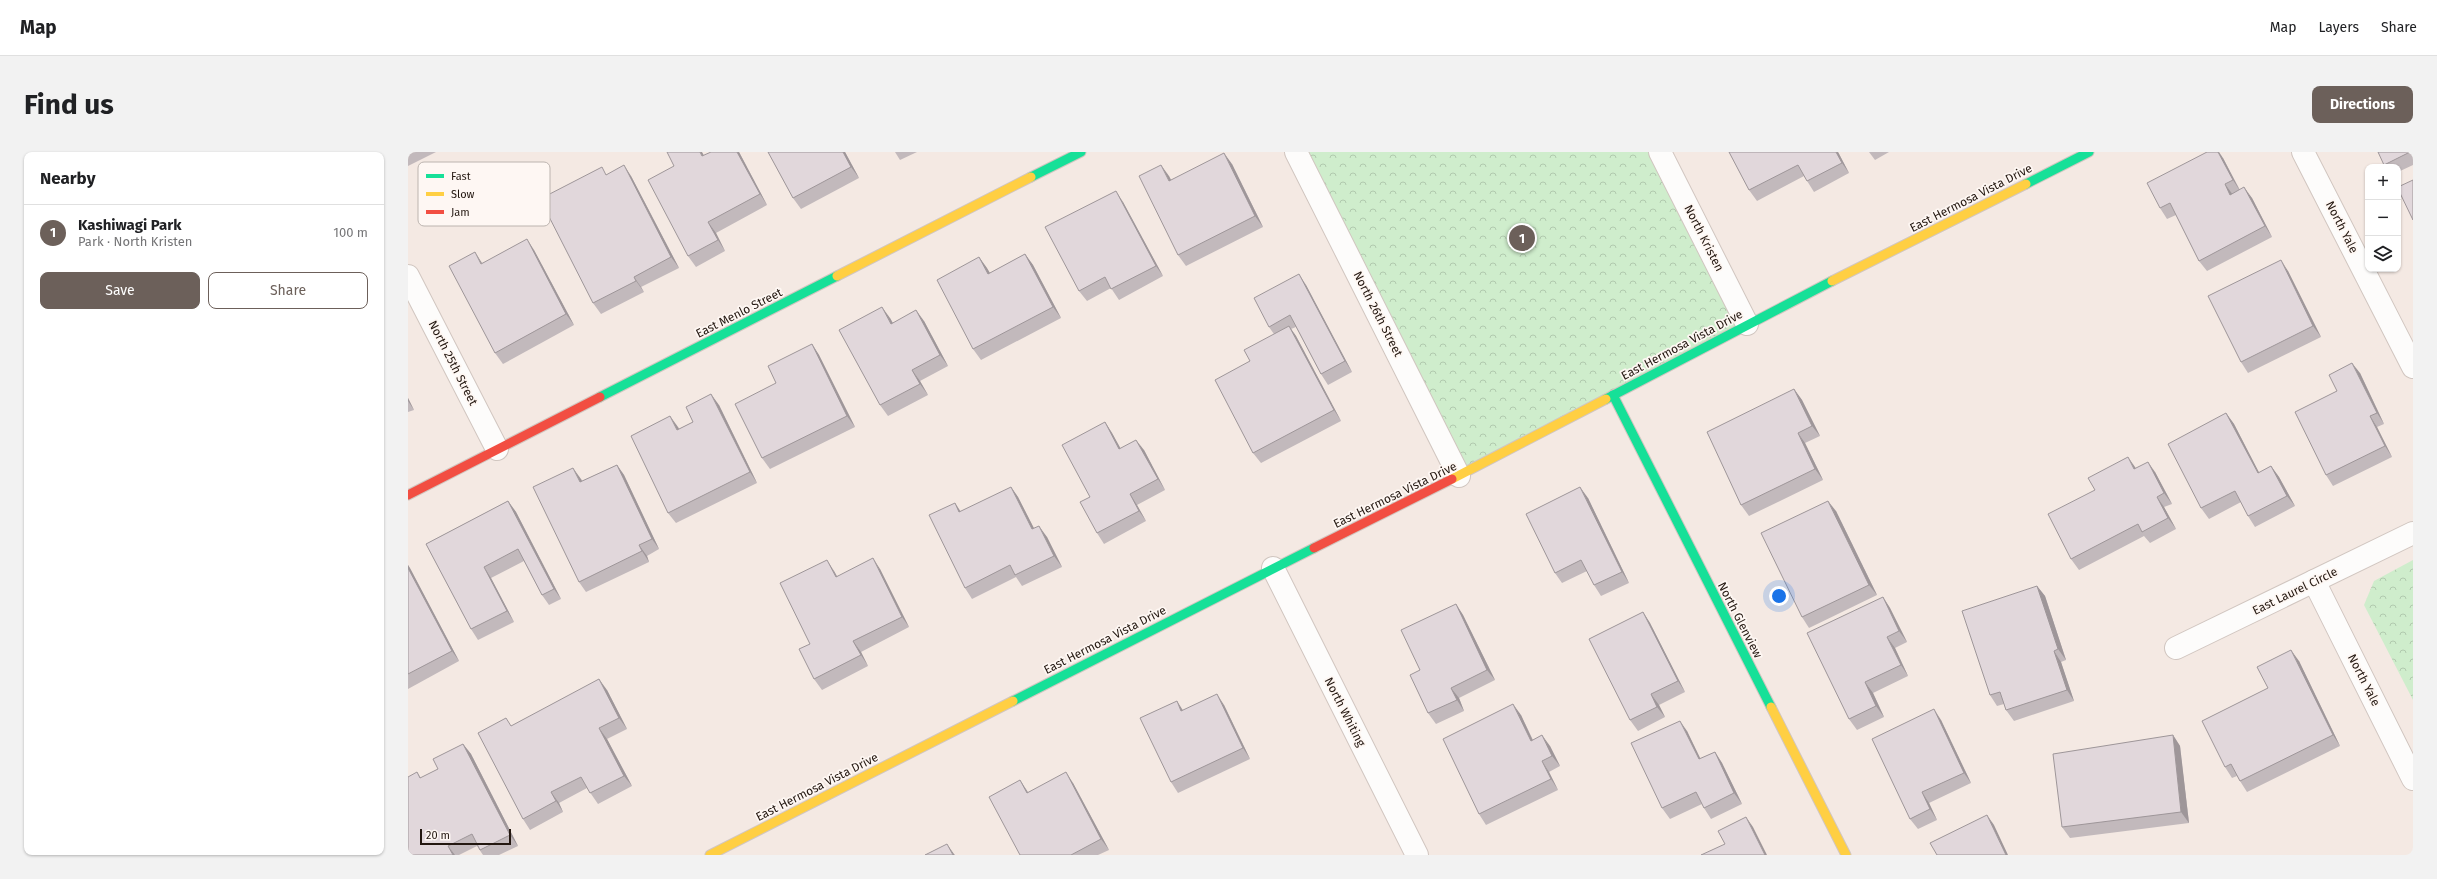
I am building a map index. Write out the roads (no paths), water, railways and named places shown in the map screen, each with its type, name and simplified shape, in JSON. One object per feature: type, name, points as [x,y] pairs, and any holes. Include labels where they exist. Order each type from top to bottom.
[{"type":"street","name":"East Menlo Street","points":[[408,495],[1081,152]]},
{"type":"street","name":"North 26th Street","points":[[1296,152],[1459,476]]},
{"type":"street","name":"North Kristen","points":[[1660,152],[1747,324]]},
{"type":"street","name":"East Hermosa Vista Drive","points":[[710,855],[1273,568],[1459,476],[1747,324],[2089,152]]},
{"type":"street","name":"North Yale","points":[[2304,152],[2413,367]]},
{"type":"street","name":"North 25th Street","points":[[408,276],[497,449]]},
{"type":"street","name":"North Glenview","points":[[1613,395],[1846,855]]},
{"type":"street","name":"East Laurel Circle","points":[[2176,648],[2413,533]]},
{"type":"street","name":"North Whiting","points":[[1273,568],[1417,855]]},
{"type":"street","name":"North Yale","points":[[2314,581],[2413,779]]},
{"type":"place","name":"Kashiwagi Park","points":[[1522,238]]}]
